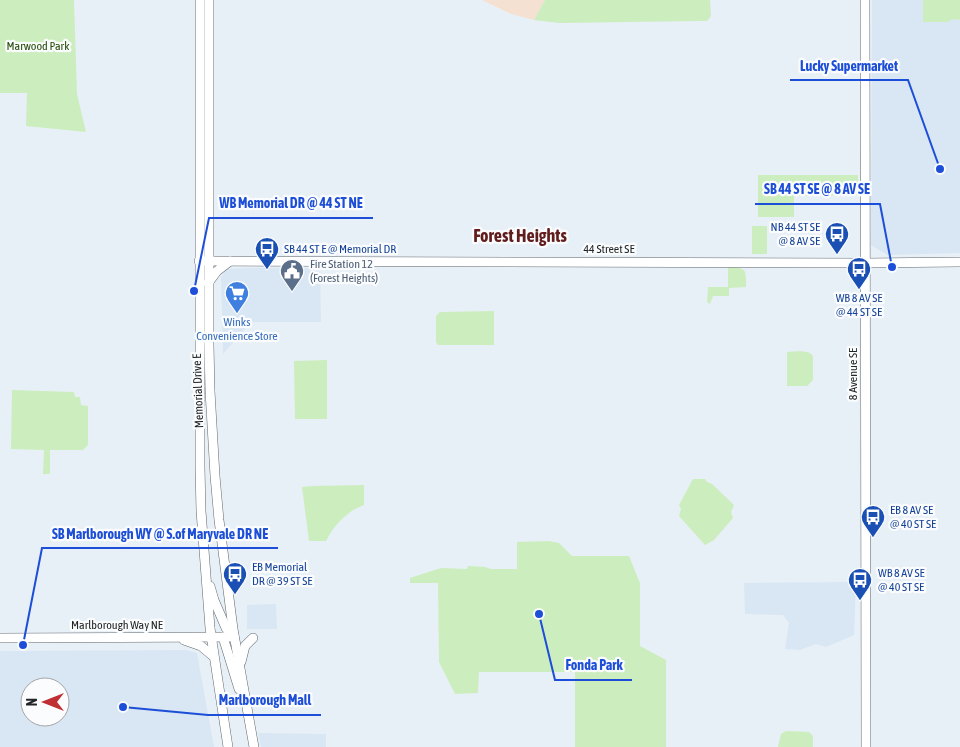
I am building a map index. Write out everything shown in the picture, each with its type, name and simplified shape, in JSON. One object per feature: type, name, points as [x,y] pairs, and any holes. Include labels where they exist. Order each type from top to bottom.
[{"type":"main road","name":"Memorial Drive E","points":[[200,0],[200,467],[205,569],[211,637],[228,747]]},
{"type":"main road","name":"Memorial Drive E","points":[[209,0],[208,283],[210,390],[215,476],[234,637],[254,747]]},
{"type":"main road","name":"8 Avenue SE","points":[[865,0],[866,747]]},
{"type":"main road","name":"44 Street SE","points":[[199,261],[960,262]]},
{"type":"main road","points":[[208,283],[217,271],[230,261]]},
{"type":"main road","points":[[205,569],[214,600],[226,628],[234,637]]},
{"type":"main road","points":[[223,637],[250,725]]},
{"type":"main road","name":"Marlborough Way NE","points":[[0,638],[234,637]]},
{"type":"main road","points":[[176,638],[201,646],[213,657]]},
{"type":"main road","points":[[240,667],[245,646],[253,638]]},
{"type":"shaded area","points":[[482,0],[545,0],[534,20],[511,14]]},
{"type":"shaded area","points":[[872,0],[923,0],[924,22],[960,20],[960,253],[887,255],[871,245]]},
{"type":"shaded area","points":[[306,268],[320,272],[321,322],[251,322],[223,354],[221,277],[226,269]]},
{"type":"shaded area","points":[[856,582],[854,635],[826,647],[816,644],[800,650],[785,649],[789,623],[783,615],[745,614],[744,583]]},
{"type":"shaded area","points":[[276,604],[277,629],[247,629],[247,605]]},
{"type":"shaded area","points":[[186,650],[197,653],[214,747],[0,747],[0,651]]},
{"type":"shaded area","points":[[258,733],[326,734],[326,747],[261,747]]},
{"type":"green space","name":"Marwood Park","points":[[0,0],[74,0],[77,94],[86,132],[26,126],[27,93],[0,93]]},
{"type":"green space","points":[[545,0],[710,0],[711,16],[707,21],[559,23],[534,20]]},
{"type":"green space","points":[[923,0],[960,0],[960,20],[923,22]]},
{"type":"green space","points":[[758,175],[858,175],[858,195],[794,196],[794,217],[758,217]]},
{"type":"green space","points":[[752,226],[767,226],[767,254],[752,254]]},
{"type":"green space","points":[[728,267],[739,268],[744,271],[746,287],[729,288],[729,296],[713,296],[710,304],[707,302],[708,287],[728,287]]},
{"type":"green space","points":[[494,311],[494,345],[438,345],[436,342],[436,316],[440,312]]},
{"type":"green space","points":[[787,352],[805,352],[813,356],[813,380],[807,386],[787,386]]},
{"type":"green space","points":[[327,360],[327,419],[295,419],[294,361]]},
{"type":"green space","points":[[12,390],[74,392],[75,397],[80,397],[81,405],[88,406],[88,445],[83,450],[50,450],[50,474],[43,474],[44,450],[11,449]]},
{"type":"green space","points":[[693,479],[705,479],[734,505],[731,512],[733,518],[714,540],[705,545],[679,516],[681,509],[679,505]]},
{"type":"green space","points":[[364,485],[364,505],[342,519],[326,541],[309,541],[302,487]]},
{"type":"green space","points":[[549,541],[559,543],[572,556],[629,556],[640,583],[640,646],[666,660],[666,747],[575,747],[575,672],[479,672],[478,693],[455,694],[439,662],[438,583],[410,583],[410,578],[441,568],[467,569],[468,566],[491,569],[517,569],[517,542]]},
{"type":"green space","points":[[786,731],[809,732],[813,736],[813,747],[778,747],[781,734]]},
{"type":"place","name":"Lucky Supermarket","points":[[940,169]]},
{"type":"place","name":"NB 44 ST SE @ 8 AV SE","points":[[837,255]]},
{"type":"place","name":"SB 44 ST SE @ 8 AV SE","points":[[892,267]]},
{"type":"place","name":"SB 44 ST E @ Memorial DR","points":[[267,270]]},
{"type":"place","name":"WB 8 AV SE @ 44 ST SE","points":[[859,290]]},
{"type":"place","name":"WB Memorial DR @ 44 ST NE","points":[[194,291]]},
{"type":"place","name":"Fire Station 12 (Forest Heights)","points":[[292,292]]},
{"type":"place","name":"Winks Convenience Store","points":[[237,314]]},
{"type":"place","name":"EB 8 AV SE @ 40 ST SE","points":[[873,538]]},
{"type":"place","name":"EB Memorial DR @ 39 ST SE","points":[[235,595]]},
{"type":"place","name":"WB 8 AV SE @ 40 ST SE","points":[[860,601]]},
{"type":"place","name":"Fonda Park","points":[[539,614]]},
{"type":"place","name":"SB Marlborough WY @ S.of Maryvale DR NE","points":[[23,645]]},
{"type":"place","name":"Marlborough Mall","points":[[123,707]]},
{"type":"district","name":"Forest Heights","points":[[520,235]]}]
